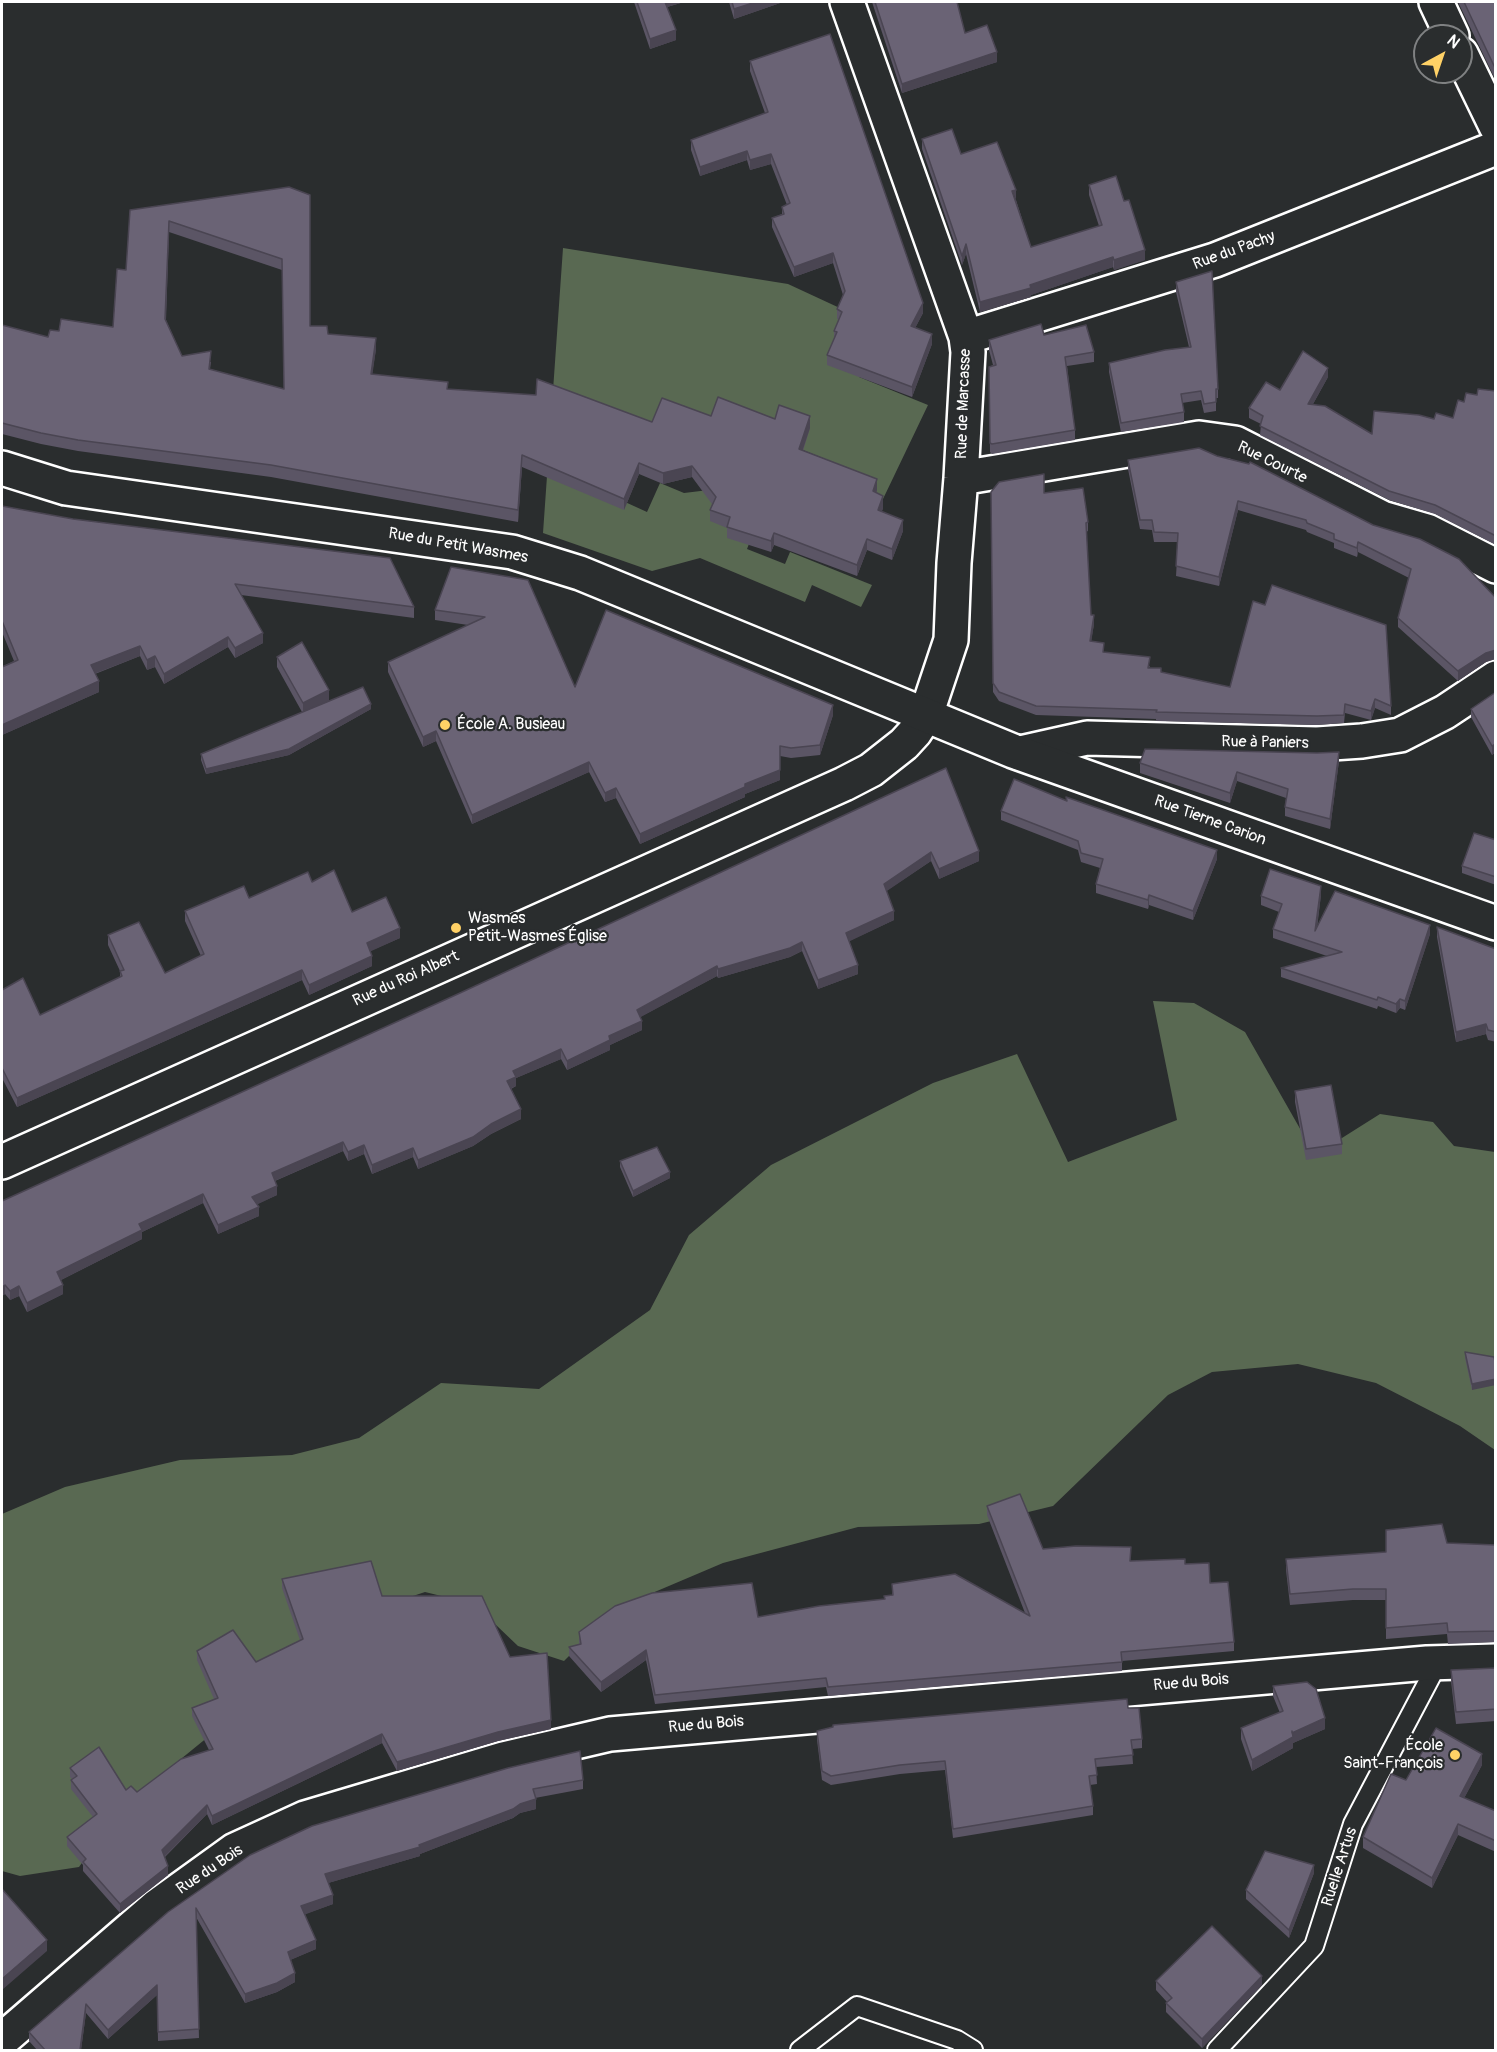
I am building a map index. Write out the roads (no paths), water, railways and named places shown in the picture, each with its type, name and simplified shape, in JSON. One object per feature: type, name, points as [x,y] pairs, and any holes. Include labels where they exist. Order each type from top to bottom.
[{"type":"street","name":"Rue de Marcasse","points":[[847,2],[966,337],[968,352],[951,640],[926,715]]},
{"type":"street","points":[[1436,2],[1446,24]]},
{"type":"street","points":[[1473,79],[1496,126]]},
{"type":"street","name":"Rue du Pachy","points":[[966,337],[1215,260],[1496,148]]},
{"type":"street","name":"Rue Courte","points":[[961,478],[1199,438],[1235,443],[1382,518],[1427,531],[1496,566]]},
{"type":"street","name":"Rue du Petit Wasmes","points":[[2,468],[66,488],[512,552],[580,573],[926,715]]},
{"type":"street","name":"Rue à Paniers","points":[[1020,753],[1087,738],[1317,744],[1362,741],[1400,735],[1445,712],[1496,678]]},
{"type":"street","name":"Rue Tierne Carion","points":[[926,715],[1020,753],[1496,923]]},
{"type":"street","name":"Rue du Roi Albert","points":[[2,1162],[844,784],[871,770],[904,744],[926,715]]},
{"type":"street","name":"Rue du Bois","points":[[2,2040],[156,1907],[235,1850],[305,1818],[502,1759],[610,1734],[1438,1663],[1496,1661]]},
{"type":"lane","name":"Ruelle Artus","points":[[1217,2050],[1314,1946],[1353,1824],[1438,1663]]},
{"type":"lane","points":[[800,2050],[857,2006],[957,2040],[974,2050]]},
{"type":"place","name":"École A. Busieau","points":[[445,725]]},
{"type":"place","name":"Wasmes Petit-Wasmes Église","points":[[456,928]]},
{"type":"place","name":"École Saint-François","points":[[1455,1755]]}]
